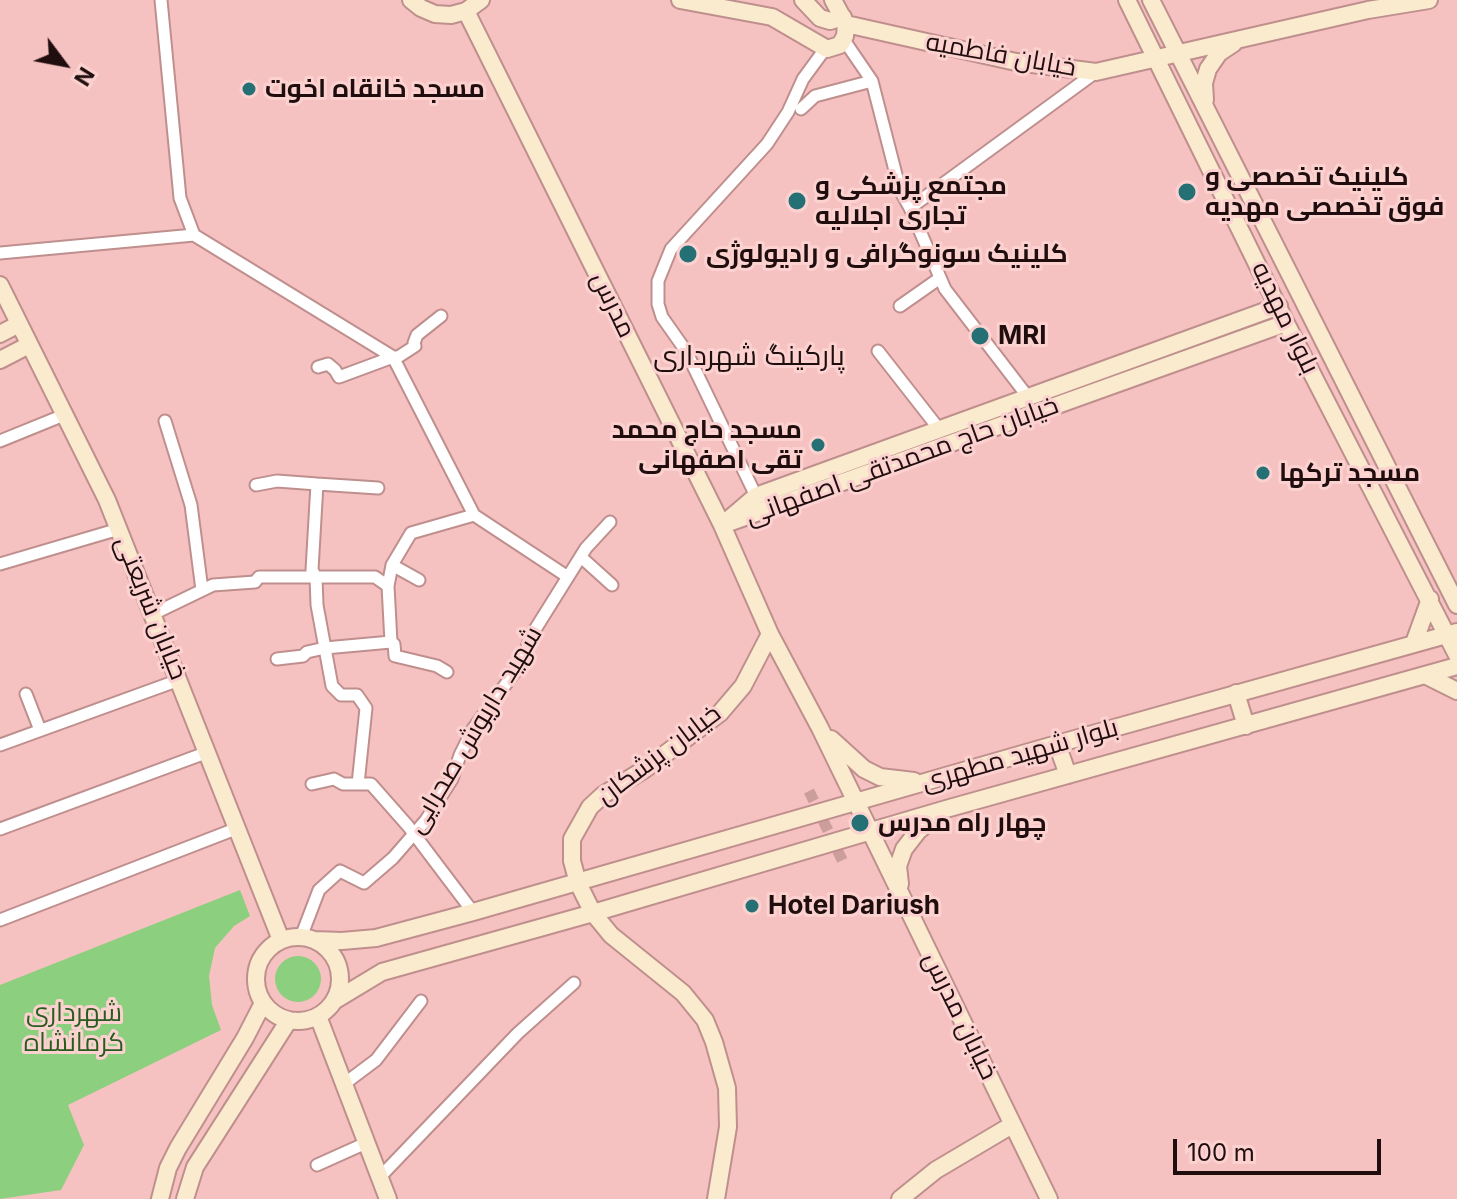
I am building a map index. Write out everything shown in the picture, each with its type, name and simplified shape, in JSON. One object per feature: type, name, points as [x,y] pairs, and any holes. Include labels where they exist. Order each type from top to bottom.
[{"type":"main road","points":[[411,0],[435,14],[451,15],[466,11],[481,0]]},
{"type":"main road","points":[[680,0],[772,17],[819,45],[833,49],[844,27],[833,0]]},
{"type":"main road","name":"خیابان فاطمیه","points":[[803,0],[820,18],[844,27],[1016,62],[1096,72],[1154,62],[1177,52],[1368,10],[1429,0]]},
{"type":"main road","name":"بلوار مهدیه","points":[[1127,0],[1154,62],[1279,306],[1278,326],[1452,633],[1457,655]]},
{"type":"main road","name":"بلوار مهدیه","points":[[1151,0],[1457,605]]},
{"type":"main road","name":"مدرس","points":[[466,11],[722,525],[770,634],[856,802]]},
{"type":"main road","points":[[1206,105],[1204,83],[1208,69],[1219,53],[1244,38]]},
{"type":"main road","name":"خیابان شریعتی","points":[[0,285],[119,529],[281,940]]},
{"type":"main road","name":"خیابان حاج محمدتقی اصفهانی","points":[[722,525],[756,496],[1279,306]]},
{"type":"main road","points":[[1263,312],[1278,326]]},
{"type":"main road","points":[[0,334],[19,324]]},
{"type":"main road","name":"خیابان حاج محمدتقی اصفهانی","points":[[722,525],[1278,326]]},
{"type":"main road","points":[[0,360],[29,345]]},
{"type":"main road","points":[[1414,643],[1430,599]]},
{"type":"main road","name":"بلوار شهید مطهری","points":[[308,938],[342,941],[376,938],[1452,633]]},
{"type":"main road","name":"خیابان پزشکان","points":[[716,1199],[728,1127],[727,1088],[705,1020],[683,993],[611,935],[593,913],[578,883],[572,861],[572,839],[590,807],[603,795],[645,769],[720,713],[743,686],[770,634]]},
{"type":"main road","name":"بلوار شهید مطهری","points":[[334,1001],[382,972],[1457,666]]},
{"type":"main road","points":[[1425,675],[1457,691]]},
{"type":"main road","points":[[1236,693],[1246,726]]},
{"type":"main road","points":[[820,728],[864,769],[880,777],[905,782],[928,781]]},
{"type":"main road","points":[[1057,744],[1068,775]]},
{"type":"main road","name":"خیابان مدرس","points":[[856,802],[1049,1199]]},
{"type":"main road","points":[[901,893],[898,866],[904,849],[918,831],[946,809]]},
{"type":"main road","points":[[308,938],[326,947],[335,959],[340,973],[339,987],[334,1001],[318,1016],[289,1020],[263,1003],[256,983],[257,970],[261,958],[281,940],[308,938]]},
{"type":"main road","points":[[160,1199],[168,1168],[178,1148],[263,1003]]},
{"type":"main road","points":[[318,1016],[388,1199]]},
{"type":"main road","points":[[185,1199],[195,1167],[289,1020]]},
{"type":"main road","points":[[900,1199],[936,1170],[1012,1125]]},
{"type":"street","points":[[161,0],[180,198],[194,235]]},
{"type":"street","points":[[844,27],[872,81],[900,190],[945,289],[1028,397]]},
{"type":"street","points":[[756,496],[686,351],[662,317],[657,294],[658,281],[671,249],[767,144],[788,112],[819,45]]},
{"type":"street","points":[[910,208],[1096,72]]},
{"type":"street","points":[[801,109],[815,96],[872,81]]},
{"type":"street","points":[[0,253],[194,235],[393,357],[474,515],[568,577]]},
{"type":"street","points":[[900,306],[940,278]]},
{"type":"street","points":[[318,367],[328,364],[339,377],[398,357],[415,346],[417,335],[441,316]]},
{"type":"street","points":[[878,351],[939,429]]},
{"type":"street","points":[[0,441],[64,415]]},
{"type":"street","points":[[165,421],[191,505],[202,590]]},
{"type":"street","points":[[256,485],[277,481],[378,488]]},
{"type":"street","points":[[317,484],[312,570],[316,577],[317,605],[332,686],[341,695],[357,695],[366,708],[358,784]]},
{"type":"street","points":[[447,672],[437,666],[395,656],[391,642],[388,586],[392,565],[411,533],[474,515]]},
{"type":"street","name":"شهید داریوش صحرایی","points":[[308,938],[319,890],[340,871],[364,883],[415,836],[452,779],[473,729],[522,662],[531,636],[581,557],[610,522]]},
{"type":"street","points":[[0,564],[119,529]]},
{"type":"street","points":[[581,557],[612,585]]},
{"type":"street","points":[[392,565],[419,580]]},
{"type":"street","points":[[153,614],[213,585],[255,582],[259,577],[375,577],[388,586]]},
{"type":"street","points":[[277,659],[303,656],[325,648],[391,642]]},
{"type":"street","points":[[0,745],[179,680]]},
{"type":"street","points":[[26,694],[40,730]]},
{"type":"street","points":[[0,829],[208,752]]},
{"type":"street","points":[[312,784],[334,779],[343,784],[371,784],[473,912]]},
{"type":"street","points":[[0,920],[238,828]]},
{"type":"street","points":[[380,1177],[518,1033],[574,983]]},
{"type":"street","points":[[344,1084],[376,1060],[421,1001]]},
{"type":"street","points":[[317,1165],[366,1143]]},
{"type":"green space","name":"شهرداری کرمانشاه","points":[[240,890],[250,916],[234,926],[215,948],[209,976],[212,1005],[221,1030],[68,1105],[84,1145],[61,1190],[0,1199],[0,985]]},
{"type":"green space","points":[[298,956],[314,963],[321,979],[314,995],[298,1002],[282,995],[275,979],[282,963]]},
{"type":"tunnel","points":[[809,791],[843,862]]},
{"type":"place","name":"مسجد خانقاه اخوت","points":[[249,89]]},
{"type":"place","name":"کلینیک تخصصی و فوق تخصصی مهدیه","points":[[1187,192]]},
{"type":"place","name":"مجتمع پزشکی و تجاری اجلالیه","points":[[797,201]]},
{"type":"place","name":"کلینیک سونوگرافی و رادیولوژی","points":[[688,254]]},
{"type":"place","name":"MRI","points":[[980,336]]},
{"type":"place","name":"مسجد حاج محمد تقی اصفهانی","points":[[818,445]]},
{"type":"place","name":"مسجد ترکها","points":[[1263,473]]},
{"type":"place","name":"چهار راه مدرس","points":[[860,823]]},
{"type":"place","name":"Hotel Dariush","points":[[752,906]]},
{"type":"district","name":"پارکینگ شهرداری","points":[[749,357]]}]
